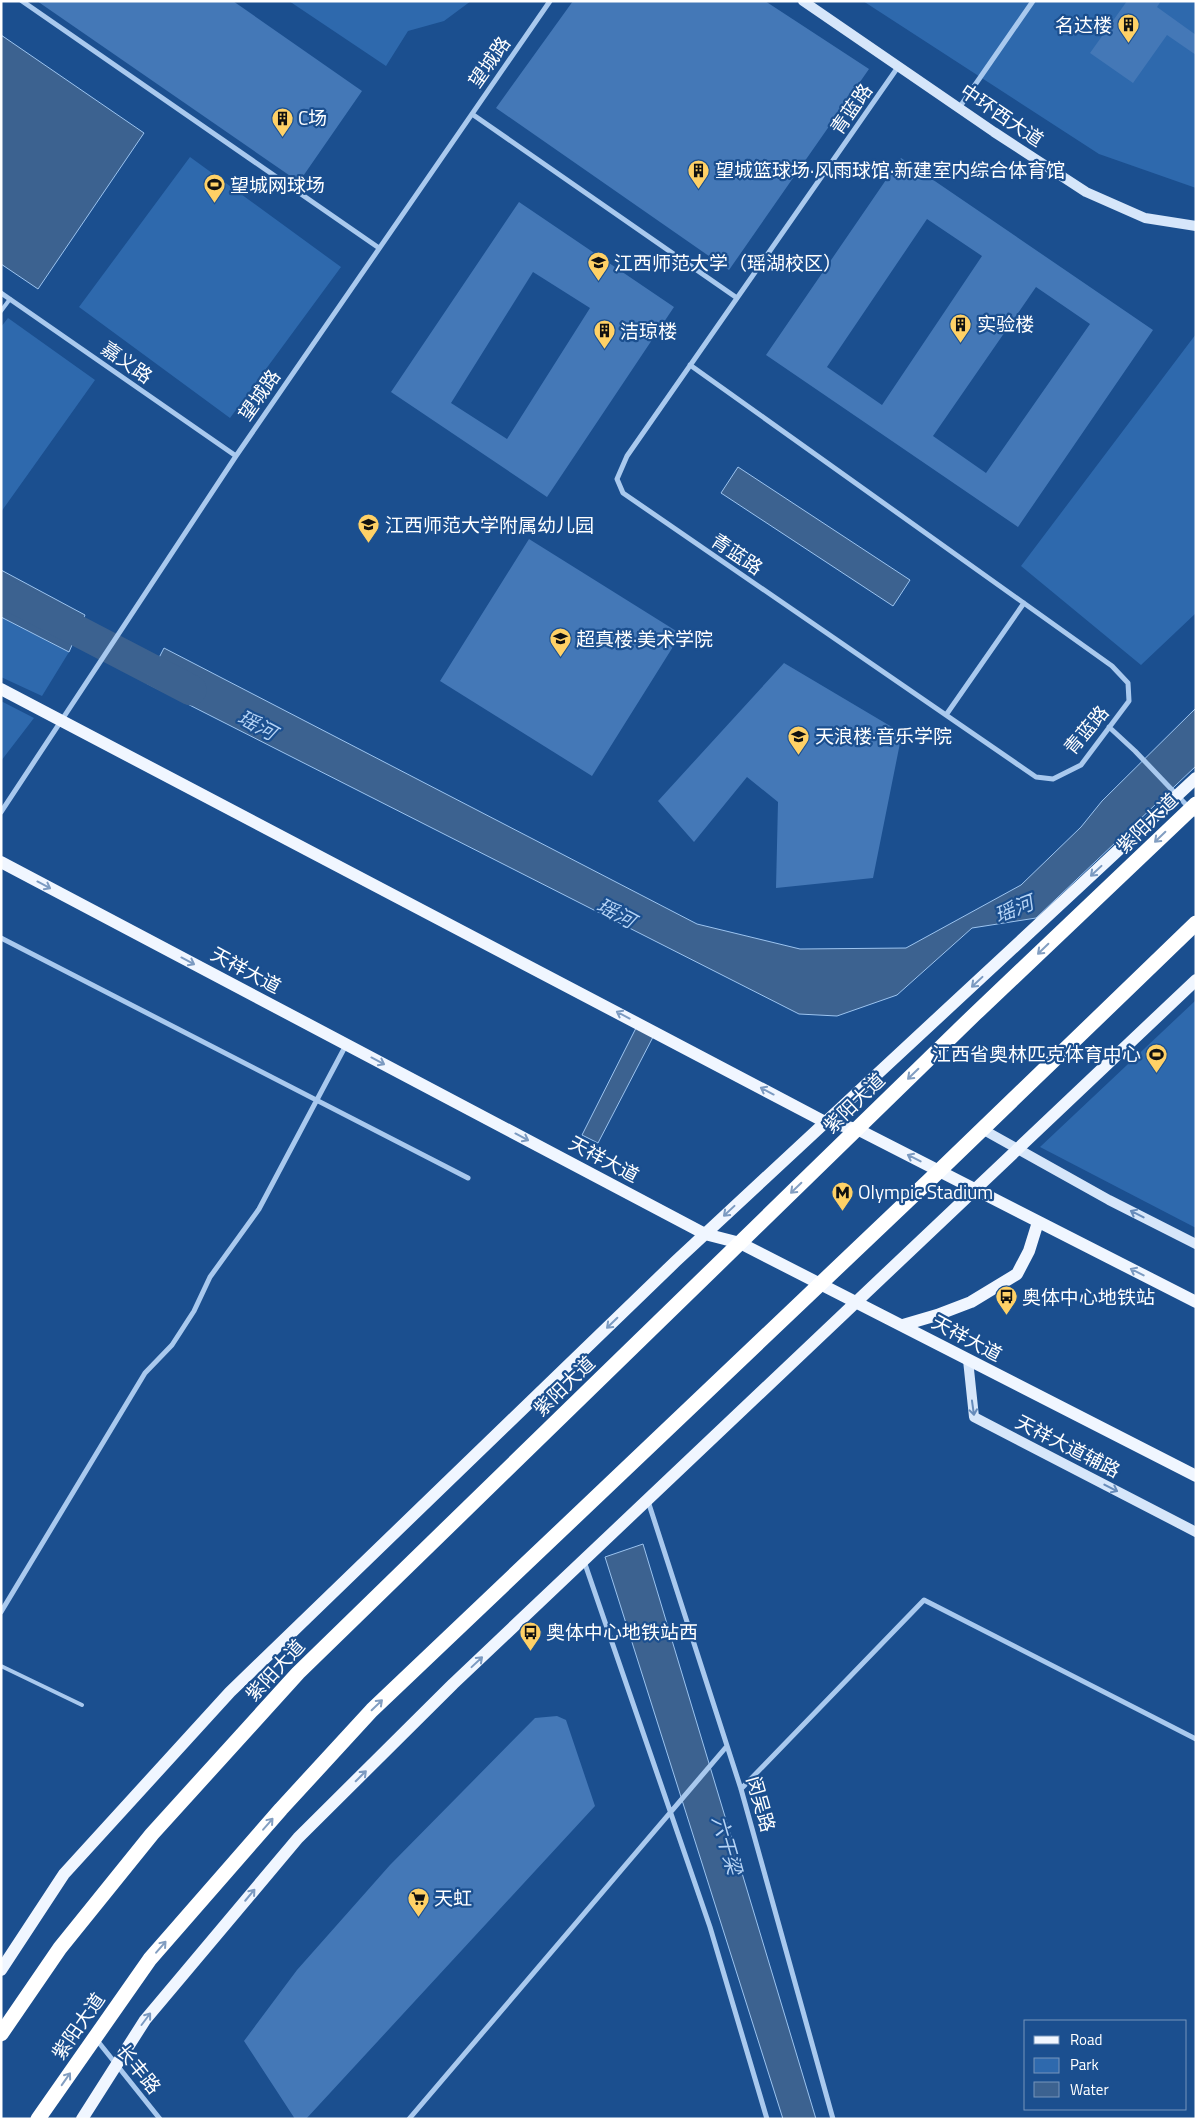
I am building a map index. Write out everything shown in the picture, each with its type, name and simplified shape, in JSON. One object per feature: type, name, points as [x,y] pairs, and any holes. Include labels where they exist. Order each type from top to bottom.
[{"type":"highway","name":"紫阳大道","points":[[1,2034],[60,1948],[152,1834],[298,1673],[857,1129],[1194,810]]},
{"type":"highway","name":"紫阳大道","points":[[38,2119],[150,1959],[281,1809],[372,1710],[939,1171],[1196,923]]},
{"type":"main road","name":"中环西大道","points":[[803,1],[1086,192],[1145,218],[1196,226]]},
{"type":"main road","points":[[1,689],[62,719],[825,1122],[857,1129],[1196,1302]]},
{"type":"main road","points":[[1,1970],[64,1874],[230,1692],[705,1234],[1196,778]]},
{"type":"main road","name":"天祥大道","points":[[1,862],[705,1234],[740,1243],[1196,1476]]},
{"type":"main road","points":[[82,2119],[145,2020],[298,1838],[453,1684],[1196,980]]},
{"type":"main road","points":[[982,1129],[1109,1200],[1196,1244]]},
{"type":"main road","points":[[903,1325],[971,1302],[1017,1274],[1029,1251],[1038,1222]]},
{"type":"main road","name":"天祥大道辅路","points":[[968,1360],[974,1416],[1196,1532]]},
{"type":"street","points":[[22,1],[379,248]]},
{"type":"street","name":"望城路","points":[[1,812],[236,456],[550,1]]},
{"type":"street","points":[[959,108],[1033,1]]},
{"type":"street","name":"青蓝路","points":[[690,365],[1112,666],[1128,683],[1129,701],[1081,765],[1053,778],[1036,777],[623,493],[617,479],[627,456],[690,365],[898,66]]},
{"type":"street","points":[[472,114],[737,298]]},
{"type":"street","name":"嘉义路","points":[[1,293],[236,456]]},
{"type":"street","points":[[946,715],[1024,603]]},
{"type":"street","points":[[1109,727],[1194,810]]},
{"type":"street","points":[[1,938],[468,1178]]},
{"type":"street","points":[[1,1612],[145,1374],[172,1345],[194,1311],[210,1277],[259,1209],[347,1044]]},
{"type":"street","name":"闵吴路","points":[[648,1500],[741,1789],[833,2119]]},
{"type":"street","points":[[584,1560],[710,1927],[767,2119]]},
{"type":"street","points":[[741,1789],[924,1600],[1196,1739]]},
{"type":"street","points":[[408,2119],[727,1746]]},
{"type":"street","name":"长丰路","points":[[95,2038],[160,2119]]},
{"type":"lane","points":[[1,311],[10,299]]},
{"type":"lane","points":[[1,1666],[82,1704]]},
{"type":"green space","points":[[289,1],[471,1],[444,21],[408,31],[386,66]]},
{"type":"green space","points":[[863,1],[1196,1],[1196,188],[1099,154]]},
{"type":"green space","points":[[190,157],[341,267],[230,418],[79,307]]},
{"type":"green space","points":[[8,318],[95,380],[1,512],[1,327]]},
{"type":"green space","points":[[1196,334],[1196,613],[1141,665],[1021,566]]},
{"type":"green space","points":[[1,617],[69,652],[42,696],[1,677]]},
{"type":"green space","points":[[1,701],[34,718],[1,761]]},
{"type":"green space","name":"江西省奥林匹克体育中心","points":[[1196,1000],[1196,1228],[1040,1147]]},
{"type":"water","points":[[1,35],[144,133],[38,289],[1,264]]},
{"type":"water","points":[[738,467],[910,580],[893,606],[721,493]]},
{"type":"water","points":[[1,570],[85,615],[69,652],[1,617]]},
{"type":"water","points":[[164,648],[697,924],[800,949],[906,948],[1021,885],[1081,827],[1102,801],[1196,708],[1196,766],[1036,918],[972,928],[897,995],[837,1016],[799,1014],[146,683]]},
{"type":"water","points":[[636,1028],[653,1037],[598,1143],[582,1135]]},
{"type":"water","name":"六干梁","points":[[643,1544],[816,2119],[783,2119],[605,1557]]},
{"type":"building","name":"C场","points":[[37,1],[233,1],[362,91],[299,182]]},
{"type":"building","name":"望城篮球场·风雨球馆·新建室内综合体育馆","points":[[573,1],[765,1],[869,69],[729,270],[496,108]]},
{"type":"building","name":"名达楼","points":[[1127,1],[1161,1],[1157,7],[1196,35],[1196,55],[1167,35],[1133,83],[1090,53]]},
{"type":"building","name":"实验楼","points":[[901,158],[1153,330],[1018,527],[766,355]],"holes":[[[927,219],[982,256],[882,405],[827,367]],[[1036,287],[1090,324],[986,473],[933,436]]]},
{"type":"building","name":"洁琼楼","points":[[519,202],[674,307],[547,497],[391,392]],"holes":[[[533,272],[590,308],[507,439],[451,403]]]},
{"type":"building","name":"超真楼·美术学院","points":[[529,539],[681,634],[592,776],[440,681]]},
{"type":"building","name":"天浪楼·音乐学院","points":[[784,663],[902,733],[873,878],[776,888],[778,802],[747,777],[694,842],[658,801]]},
{"type":"building","name":"天虹","points":[[557,1716],[566,1720],[595,1806],[306,2119],[295,2119],[244,2041],[297,1970],[390,1865],[535,1718]]},
{"type":"waterway","name":"瑶河","points":[[1,591],[191,690]]},
{"type":"place","name":"名达楼","points":[[1128,44]]},
{"type":"place","name":"C场","points":[[282,137]]},
{"type":"place","name":"望城篮球场·风雨球馆·新建室内综合体育馆","points":[[699,189]]},
{"type":"place","name":"望城网球场","points":[[214,204]]},
{"type":"place","name":"江西师范大学（瑶湖校区）","points":[[598,282]]},
{"type":"place","name":"实验楼","points":[[961,343]]},
{"type":"place","name":"洁琼楼","points":[[604,350]]},
{"type":"place","name":"江西师范大学附属幼儿园","points":[[369,544]]},
{"type":"place","name":"超真楼·美术学院","points":[[560,658]]},
{"type":"place","name":"天浪楼·音乐学院","points":[[799,755]]},
{"type":"place","name":"江西省奥林匹克体育中心","points":[[1157,1073]]},
{"type":"place","name":"Olympic Stadium","points":[[842,1211]]},
{"type":"place","name":"奥体中心地铁站","points":[[1006,1316]]},
{"type":"place","name":"奥体中心地铁站西","points":[[530,1651]]},
{"type":"place","name":"天虹","points":[[418,1917]]}]
